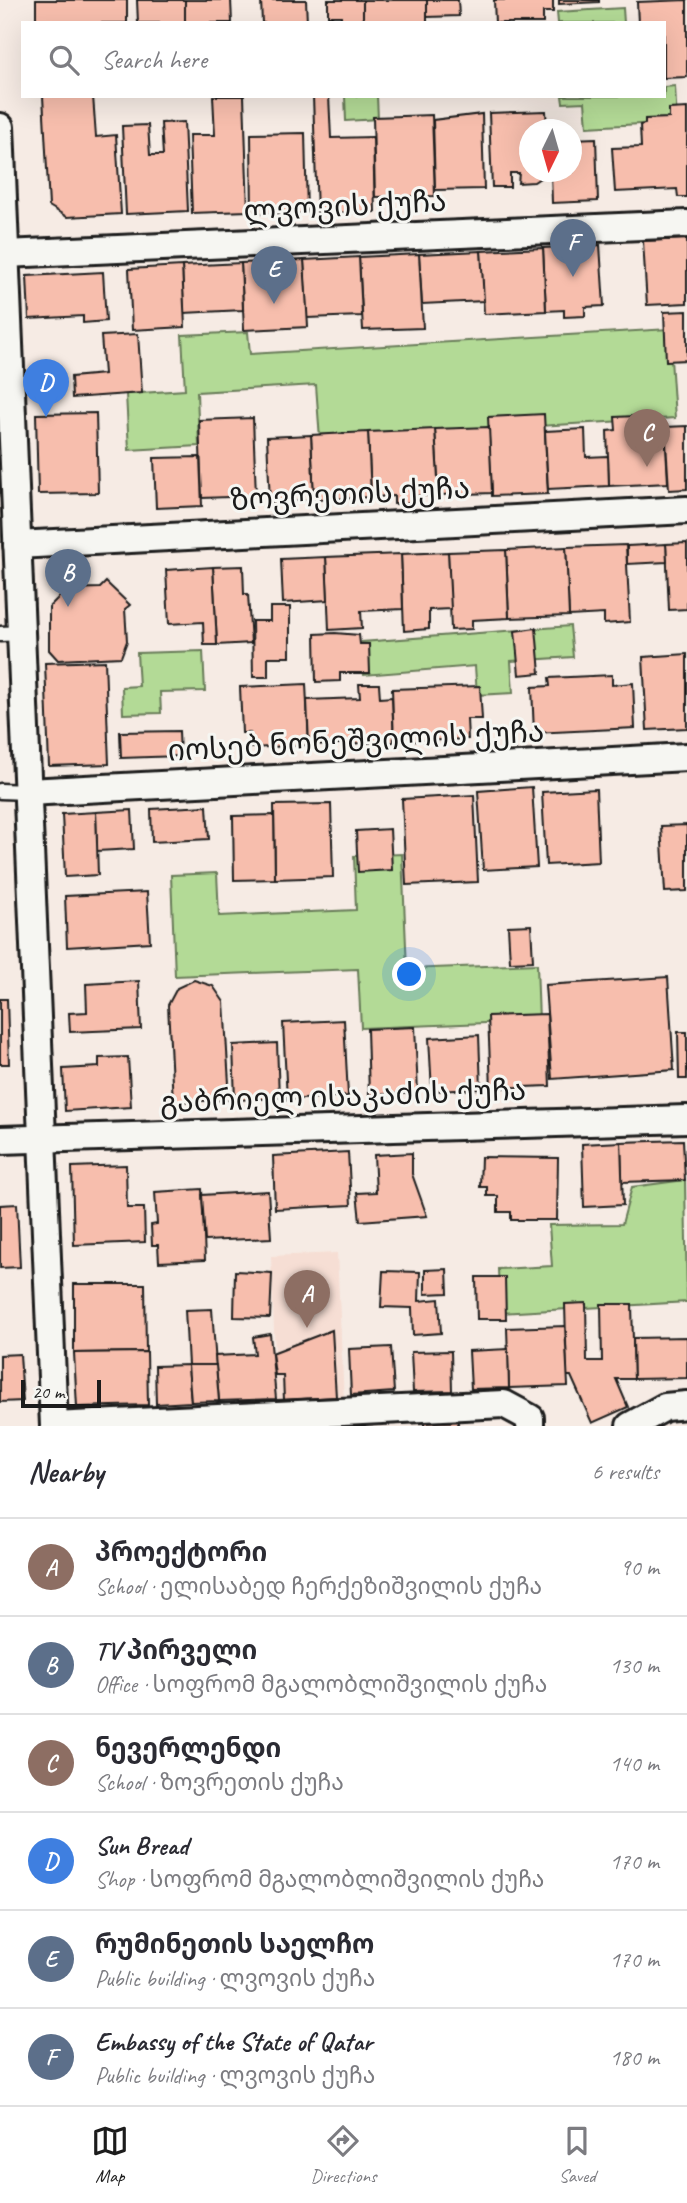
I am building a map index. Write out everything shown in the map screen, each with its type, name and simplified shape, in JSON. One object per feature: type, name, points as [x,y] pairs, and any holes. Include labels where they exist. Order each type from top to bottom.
[{"type":"street","points":[[0,127],[6,389],[18,545],[11,634],[28,792],[54,1426],[504,1404],[530,1418],[530,1426]]},
{"type":"street","name":"ლვოვის ქუჩა","points":[[3,244],[687,224]]},
{"type":"street","name":"ზოვრეთის ქუჩა","points":[[18,545],[687,510]]},
{"type":"street","name":"იოსებ ნონეშვილის ქუჩა","points":[[28,792],[687,757]]},
{"type":"street","name":"გაბრიელ ისაკაძის ქუჩა","points":[[0,1140],[687,1119]]},
{"type":"street","points":[[630,1426],[665,1407],[687,1405]]},
{"type":"lane","points":[[0,791],[28,792]]},
{"type":"shaded area","points":[[337,1253],[344,1401],[277,1404],[271,1256]]},
{"type":"green space","points":[[623,8],[624,21],[558,21],[557,12]]},
{"type":"green space","points":[[675,86],[677,122],[587,127],[585,102],[563,103],[562,98],[666,98],[666,87]]},
{"type":"green space","points":[[345,98],[377,98],[378,119],[346,121]]},
{"type":"green space","points":[[669,329],[675,418],[320,439],[316,385],[197,392],[199,446],[129,450],[126,394],[185,390],[182,335],[248,332],[250,354]]},
{"type":"green space","points":[[570,626],[573,657],[511,661],[513,693],[477,695],[475,666],[364,675],[362,642]]},
{"type":"green space","points":[[203,651],[205,691],[160,692],[161,713],[123,714],[122,687],[139,686],[137,653]]},
{"type":"green space","points":[[402,854],[407,969],[537,964],[539,1021],[361,1028],[358,969],[175,976],[171,875],[217,873],[219,916],[356,910],[354,856]]},
{"type":"green space","points":[[685,1180],[687,1302],[500,1313],[498,1269],[552,1266],[549,1225],[622,1224],[632,1187]]},
{"type":"building","points":[[36,0],[127,0],[127,21],[36,21]]},
{"type":"building","points":[[137,0],[185,0],[185,21],[138,21]]},
{"type":"building","points":[[185,0],[231,0],[232,21],[185,21]]},
{"type":"building","points":[[261,0],[306,0],[307,21],[262,21]]},
{"type":"building","points":[[328,0],[363,0],[363,21],[341,21],[341,16],[328,16]]},
{"type":"building","points":[[363,0],[427,0],[427,21],[363,21]]},
{"type":"building","points":[[427,0],[458,0],[459,16],[427,17]]},
{"type":"building","points":[[494,0],[553,0],[553,12],[543,12],[543,21],[495,21]]},
{"type":"building","points":[[559,0],[599,0],[599,2],[559,4]]},
{"type":"building","points":[[687,0],[687,77],[666,78],[666,21],[638,21],[637,2]]},
{"type":"building","points":[[43,98],[93,98],[96,137],[116,135],[121,214],[67,217],[49,206]]},
{"type":"building","points":[[213,98],[244,98],[248,211],[192,213],[189,135],[215,135]]},
{"type":"building","points":[[313,98],[329,98],[331,138],[373,137],[375,212],[317,213]]},
{"type":"building","points":[[687,108],[687,197],[678,197],[677,189],[615,192],[612,148],[641,147],[640,125],[645,124],[645,119],[669,118],[669,109]]},
{"type":"building","points":[[546,111],[546,119],[519,119],[519,173],[510,173],[510,187],[492,187],[489,113]]},
{"type":"building","points":[[482,114],[484,189],[435,190],[433,120]]},
{"type":"building","points":[[432,115],[435,196],[375,197],[373,117]]},
{"type":"building","points":[[184,122],[188,211],[126,214],[122,126],[148,125],[150,155],[163,155],[161,123]]},
{"type":"building","points":[[305,133],[307,213],[252,214],[251,134]]},
{"type":"building","points":[[596,138],[598,201],[552,203],[551,182],[582,182],[582,139]]},
{"type":"building","points":[[687,239],[687,303],[647,305],[643,241]]},
{"type":"building","points":[[600,245],[604,306],[585,307],[585,316],[564,317],[564,310],[546,311],[543,248]]},
{"type":"building","points":[[543,248],[546,311],[484,314],[481,251]]},
{"type":"building","points":[[481,251],[484,301],[422,304],[419,254]]},
{"type":"building","points":[[419,254],[423,328],[363,330],[359,257]]},
{"type":"building","points":[[359,257],[362,316],[307,318],[304,260]]},
{"type":"building","points":[[304,260],[308,327],[244,330],[241,263]]},
{"type":"building","points":[[241,263],[243,310],[184,313],[182,266]]},
{"type":"building","points":[[182,266],[185,327],[132,330],[129,269]]},
{"type":"building","points":[[103,272],[106,321],[83,323],[83,316],[29,319],[27,276]]},
{"type":"building","points":[[687,311],[687,360],[666,361],[664,312]]},
{"type":"building","points":[[138,334],[142,393],[72,398],[71,377],[104,374],[101,336]]},
{"type":"building","points":[[96,413],[98,493],[38,494],[36,414]]},
{"type":"building","points":[[544,414],[548,494],[492,496],[488,417]]},
{"type":"building","points":[[636,416],[637,429],[665,427],[668,483],[609,486],[607,431],[616,430],[615,417]]},
{"type":"building","points":[[253,418],[256,496],[202,498],[199,420]]},
{"type":"building","points":[[687,426],[687,489],[669,490],[665,427]]},
{"type":"building","points":[[489,427],[492,493],[439,495],[435,429]]},
{"type":"building","points":[[435,429],[439,495],[412,496],[413,503],[394,504],[394,496],[371,497],[368,432]]},
{"type":"building","points":[[585,429],[586,457],[608,456],[609,486],[548,489],[545,431]]},
{"type":"building","points":[[368,432],[371,497],[314,500],[311,435]]},
{"type":"building","points":[[311,435],[314,500],[270,502],[267,437]]},
{"type":"building","points":[[200,457],[202,506],[156,508],[154,458]]},
{"type":"building","points":[[687,543],[687,609],[669,610],[666,544]]},
{"type":"building","points":[[666,544],[667,562],[627,564],[627,546]]},
{"type":"building","points":[[626,545],[630,622],[604,624],[604,614],[569,616],[566,547]]},
{"type":"building","points":[[566,547],[569,616],[509,618],[506,550]]},
{"type":"building","points":[[506,550],[509,618],[472,620],[472,629],[451,630],[448,552]]},
{"type":"building","points":[[448,552],[451,609],[429,610],[429,629],[404,631],[401,554]]},
{"type":"building","points":[[401,554],[403,609],[361,611],[362,628],[329,630],[326,557]]},
{"type":"building","points":[[326,557],[328,600],[283,603],[281,559]]},
{"type":"building","points":[[243,566],[251,643],[217,645],[213,567]]},
{"type":"building","points":[[213,567],[217,645],[204,645],[203,622],[169,624],[166,570]]},
{"type":"building","points":[[106,582],[130,605],[125,609],[127,641],[121,657],[58,660],[49,650],[49,607],[67,589],[100,588]]},
{"type":"building","points":[[270,607],[290,607],[290,657],[268,657],[268,677],[253,677],[252,621],[270,621]]},
{"type":"building","points":[[536,628],[540,673],[519,675],[515,631]]},
{"type":"building","points":[[315,634],[359,635],[360,644],[369,644],[370,673],[340,673],[340,681],[316,682]]},
{"type":"building","points":[[687,654],[687,728],[647,730],[643,657]]},
{"type":"building","points":[[105,661],[109,764],[49,766],[45,663]]},
{"type":"building","points":[[612,675],[612,685],[633,683],[635,728],[534,733],[532,687],[550,686],[549,678]]},
{"type":"building","points":[[306,684],[309,745],[251,748],[250,733],[242,733],[240,687]]},
{"type":"building","points":[[359,684],[379,684],[380,698],[392,697],[394,742],[309,745],[307,700],[360,698]]},
{"type":"building","points":[[480,686],[482,719],[467,719],[468,739],[394,742],[392,689]]},
{"type":"building","points":[[179,731],[180,756],[121,758],[120,732]]},
{"type":"building","points":[[532,787],[537,867],[483,870],[478,791]]},
{"type":"building","points":[[596,789],[599,862],[546,865],[542,792]]},
{"type":"building","points":[[474,795],[478,882],[406,885],[402,799]]},
{"type":"building","points":[[331,804],[333,877],[275,879],[274,805]]},
{"type":"building","points":[[207,806],[209,839],[152,842],[151,809]]},
{"type":"building","points":[[132,810],[134,849],[97,851],[96,812]]},
{"type":"building","points":[[96,812],[98,875],[65,877],[62,814]]},
{"type":"building","points":[[274,815],[275,879],[234,880],[233,816]]},
{"type":"building","points":[[687,825],[687,891],[665,892],[661,826]]},
{"type":"building","points":[[390,829],[392,870],[358,872],[356,831]]},
{"type":"building","points":[[147,892],[150,942],[67,947],[65,896]]},
{"type":"building","points":[[531,925],[533,961],[510,962],[508,926]]},
{"type":"building","points":[[668,977],[674,1070],[552,1079],[545,985]]},
{"type":"building","points":[[194,980],[213,986],[224,1002],[230,1100],[173,1102],[168,1005],[177,988]]},
{"type":"building","points":[[139,981],[141,1029],[70,1032],[69,1013],[87,1012],[86,984]]},
{"type":"building","points":[[0,999],[7,999],[9,1064],[0,1064]]},
{"type":"building","points":[[547,1014],[550,1086],[491,1088],[488,1016]]},
{"type":"building","points":[[344,1020],[348,1096],[287,1100],[283,1023]]},
{"type":"building","points":[[415,1027],[418,1093],[369,1095],[367,1029]]},
{"type":"building","points":[[678,1032],[687,1032],[687,1079],[679,1079]]},
{"type":"building","points":[[479,1035],[481,1089],[432,1091],[429,1038]]},
{"type":"building","points":[[277,1043],[279,1098],[235,1100],[233,1045]]},
{"type":"building","points":[[128,1057],[131,1107],[65,1111],[63,1069],[99,1067],[99,1058]]},
{"type":"building","points":[[683,1140],[685,1180],[622,1182],[621,1142]]},
{"type":"building","points":[[621,1142],[623,1205],[584,1207],[582,1144]]},
{"type":"building","points":[[348,1152],[351,1205],[275,1209],[273,1156]]},
{"type":"building","points":[[412,1153],[412,1174],[427,1216],[360,1221],[357,1193],[376,1192],[374,1155]]},
{"type":"building","points":[[481,1157],[558,1158],[557,1220],[511,1220],[511,1212],[498,1212],[498,1196],[487,1196],[487,1187],[480,1187]]},
{"type":"building","points":[[126,1165],[127,1208],[144,1208],[145,1242],[74,1245],[72,1167]]},
{"type":"building","points":[[202,1189],[205,1260],[159,1262],[158,1245],[152,1245],[151,1225],[157,1224],[155,1192]]},
{"type":"building","points":[[268,1191],[271,1238],[205,1241],[202,1195]]},
{"type":"building","points":[[17,1204],[20,1267],[0,1268],[0,1205]]},
{"type":"building","points":[[447,1269],[448,1293],[425,1294],[425,1270]]},
{"type":"building","points":[[235,1271],[272,1273],[270,1318],[234,1317]]},
{"type":"building","points":[[383,1271],[420,1272],[419,1301],[439,1299],[441,1333],[413,1335],[412,1308],[381,1307]]},
{"type":"building","points":[[476,1277],[505,1277],[506,1319],[477,1319]]},
{"type":"building","points":[[74,1284],[145,1284],[146,1352],[74,1353]]},
{"type":"building","points":[[586,1303],[587,1361],[602,1361],[601,1304],[632,1304],[634,1379],[616,1379],[628,1407],[592,1423],[571,1376],[567,1376],[565,1304]]},
{"type":"building","points":[[212,1309],[216,1365],[188,1365],[185,1310]]},
{"type":"building","points":[[565,1326],[568,1386],[509,1388],[507,1328]]},
{"type":"building","points":[[332,1330],[336,1397],[284,1400],[283,1375],[275,1375],[272,1353]]},
{"type":"building","points":[[270,1334],[276,1399],[219,1401],[215,1356],[255,1354],[253,1337]]},
{"type":"building","points":[[687,1337],[687,1378],[634,1379],[633,1338]]},
{"type":"building","points":[[391,1347],[394,1392],[351,1395],[349,1349]]},
{"type":"building","points":[[508,1349],[509,1388],[471,1389],[469,1351]]},
{"type":"building","points":[[451,1351],[452,1391],[413,1392],[411,1352]]},
{"type":"building","points":[[147,1352],[148,1405],[77,1407],[74,1353]]},
{"type":"building","points":[[20,1354],[23,1401],[0,1402],[0,1355]]},
{"type":"building","points":[[188,1365],[191,1402],[156,1404],[155,1366]]},
{"type":"building","points":[[188,1365],[216,1365],[219,1401],[191,1402]]},
{"type":"building","points":[[458,1421],[458,1426],[424,1426],[424,1423]]},
{"type":"place","name":"Embassy of the State of Qatar","points":[[573,277]]},
{"type":"place","name":"რუმინეთის საელჩო","points":[[274,304]]},
{"type":"place","name":"Sun Bread","points":[[46,417]]},
{"type":"place","name":"ნევერლენდი","points":[[647,467]]},
{"type":"place","name":"TV პირველი","points":[[68,607]]},
{"type":"place","name":"პროექტორი","points":[[307,1328]]}]
